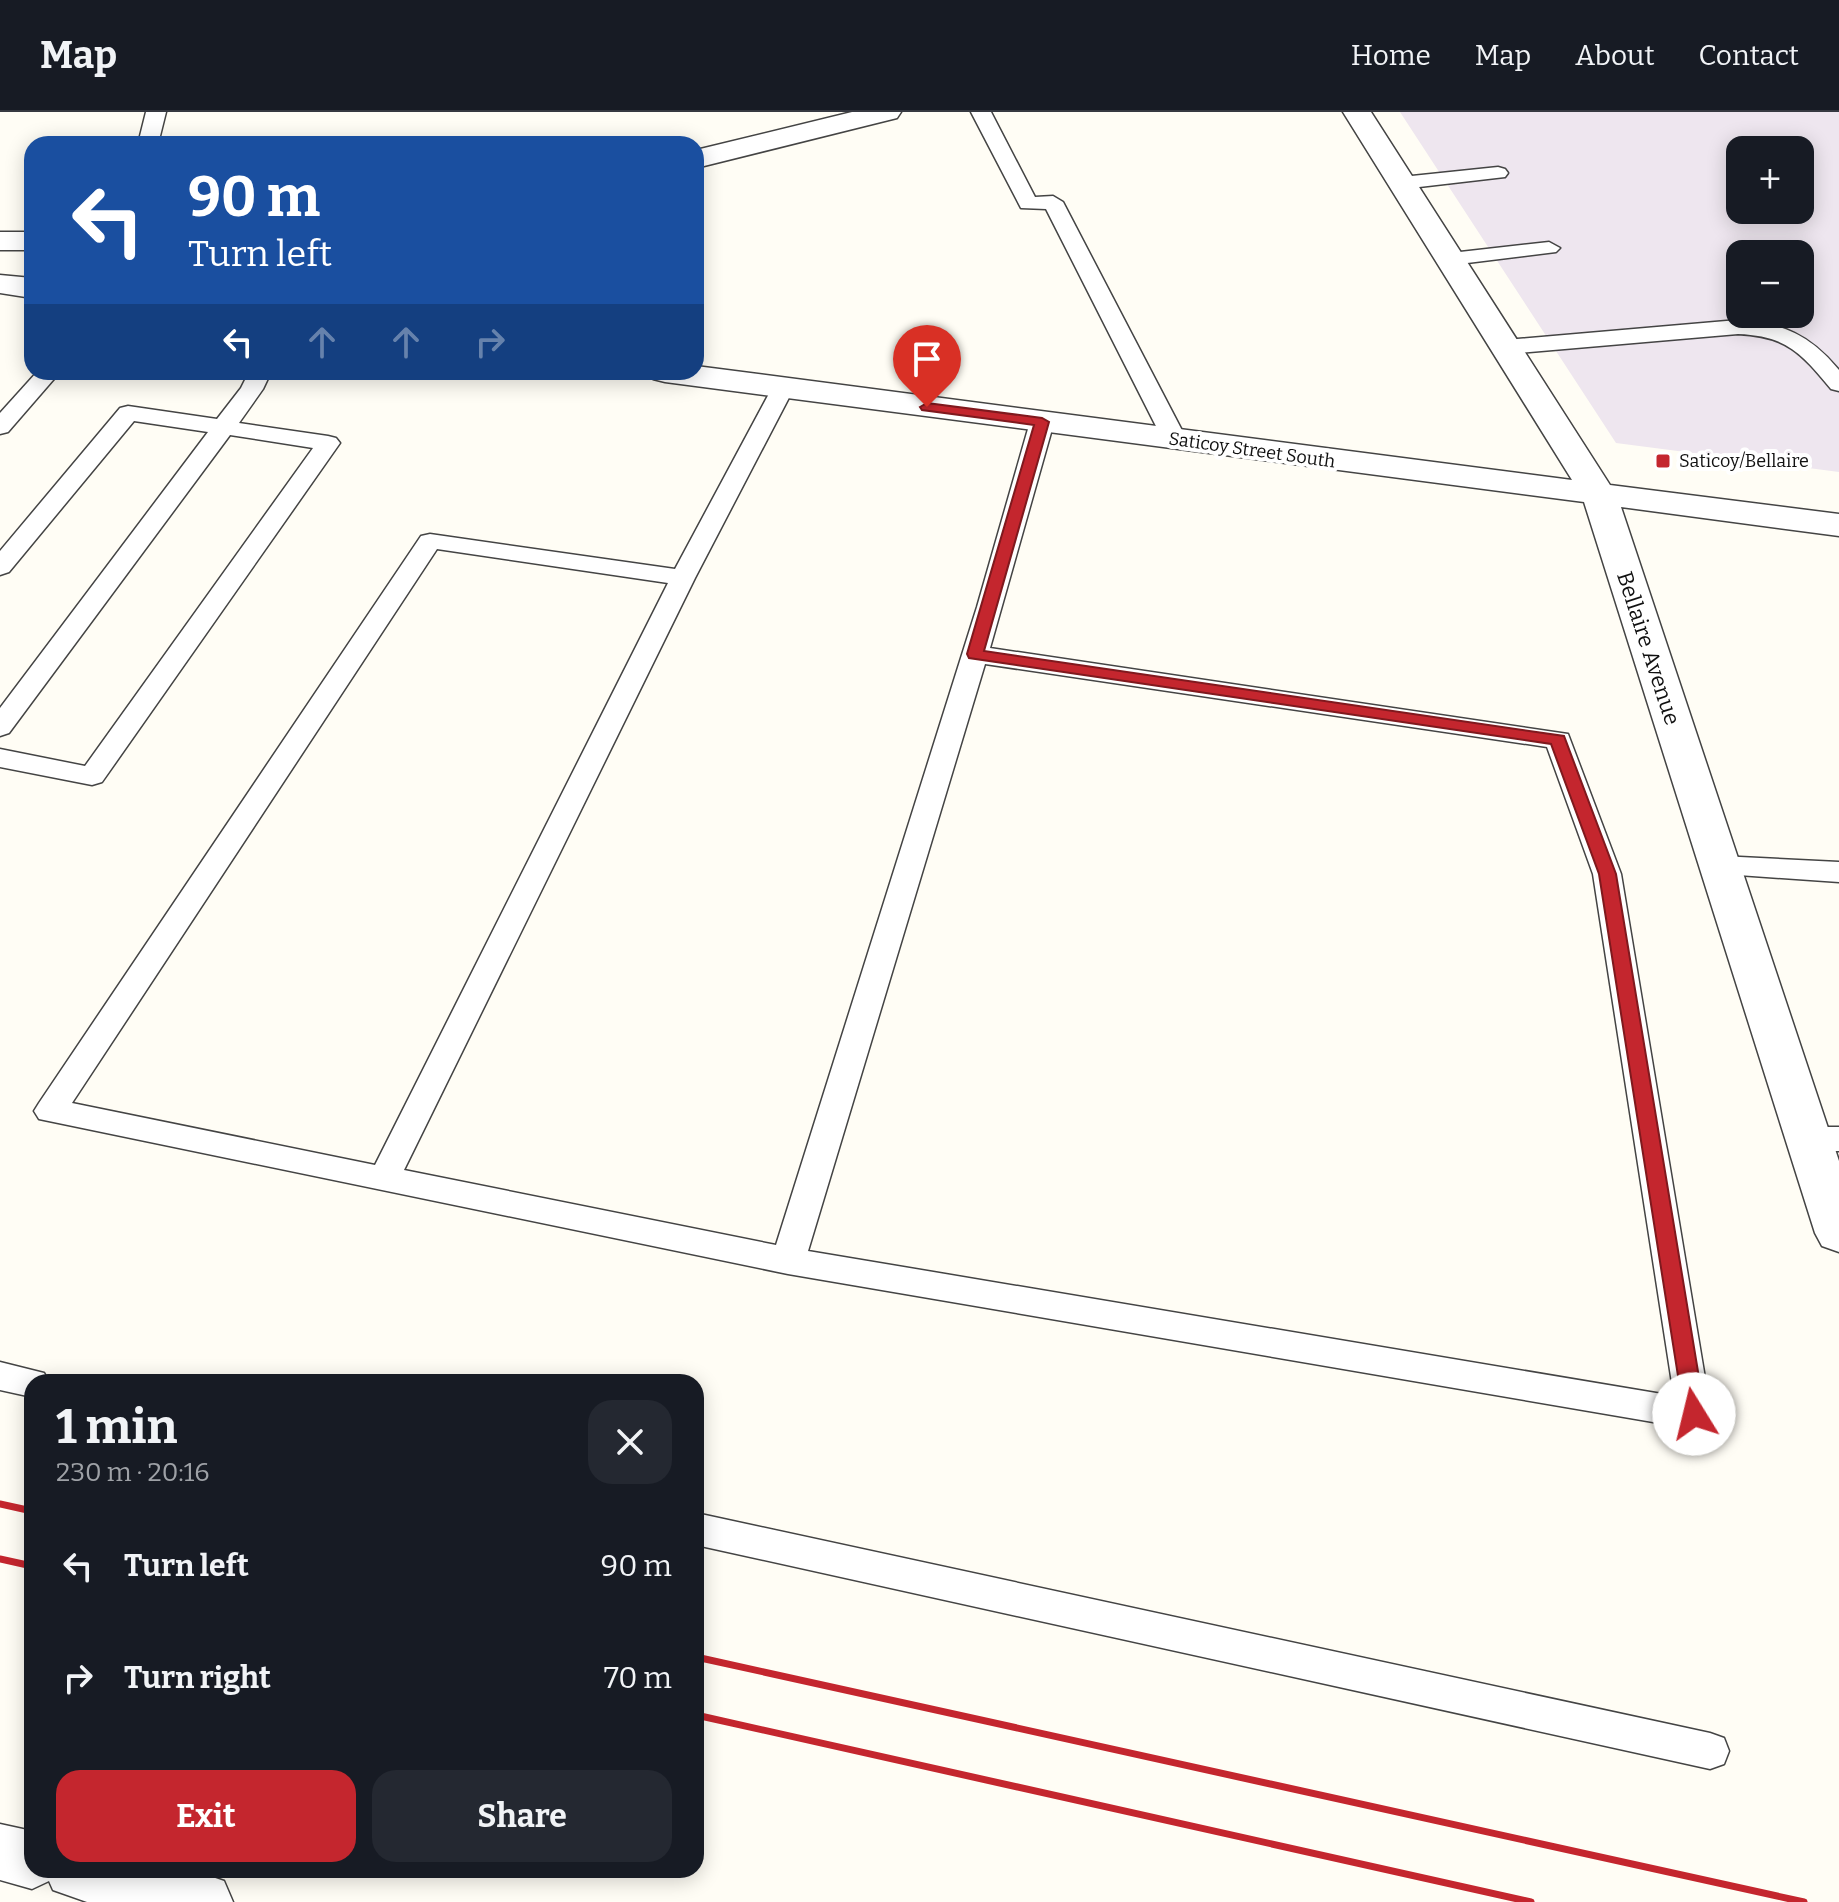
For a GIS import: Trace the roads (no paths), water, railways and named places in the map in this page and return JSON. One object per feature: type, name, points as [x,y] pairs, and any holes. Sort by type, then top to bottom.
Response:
[{"type":"street","name":"Bellaire Avenue","points":[[1357,112],[1600,496],[1720,866],[1824,1139],[1839,1233]]},
{"type":"street","points":[[704,157],[872,114]]},
{"type":"street","points":[[0,241],[24,241]]},
{"type":"street","points":[[0,284],[24,287]]},
{"type":"street","name":"Saticoy Street South","points":[[704,377],[1839,525]]},
{"type":"street","points":[[0,1852],[24,1858]]},
{"type":"street","points":[[106,1878],[203,1902]]},
{"type":"lane","points":[[150,136],[156,112]]},
{"type":"lane","points":[[981,112],[1028,204],[1053,202],[1175,440]]},
{"type":"lane","points":[[1402,183],[1498,173]]},
{"type":"lane","points":[[1451,259],[1549,248]]},
{"type":"lane","points":[[1506,347],[1738,327],[1769,328],[1792,335],[1808,346],[1839,384]]},
{"type":"lane","points":[[0,427],[42,380]]},
{"type":"lane","points":[[0,727],[224,426],[255,380]]},
{"type":"lane","points":[[384,1178],[683,578],[783,388]]},
{"type":"lane","points":[[0,567],[128,413],[328,443],[92,776],[0,758]]},
{"type":"lane","points":[[788,1261],[975,654],[1042,422]]},
{"type":"lane","points":[[683,578],[430,541],[50,1111],[788,1261],[1694,1414],[1607,874],[1558,740],[975,654]]},
{"type":"lane","points":[[1720,866],[1839,872]]},
{"type":"lane","points":[[0,1376],[24,1381]]},
{"type":"lane","points":[[704,1531],[1710,1751]]},
{"type":"railway","points":[[0,1504],[24,1509]]},
{"type":"railway","points":[[0,1559],[24,1564]]},
{"type":"railway","points":[[704,1659],[1804,1902]]},
{"type":"railway","points":[[704,1717],[1531,1902]]},
{"type":"place","name":"Saticoy/Bellaire","points":[[1663,461]]}]
